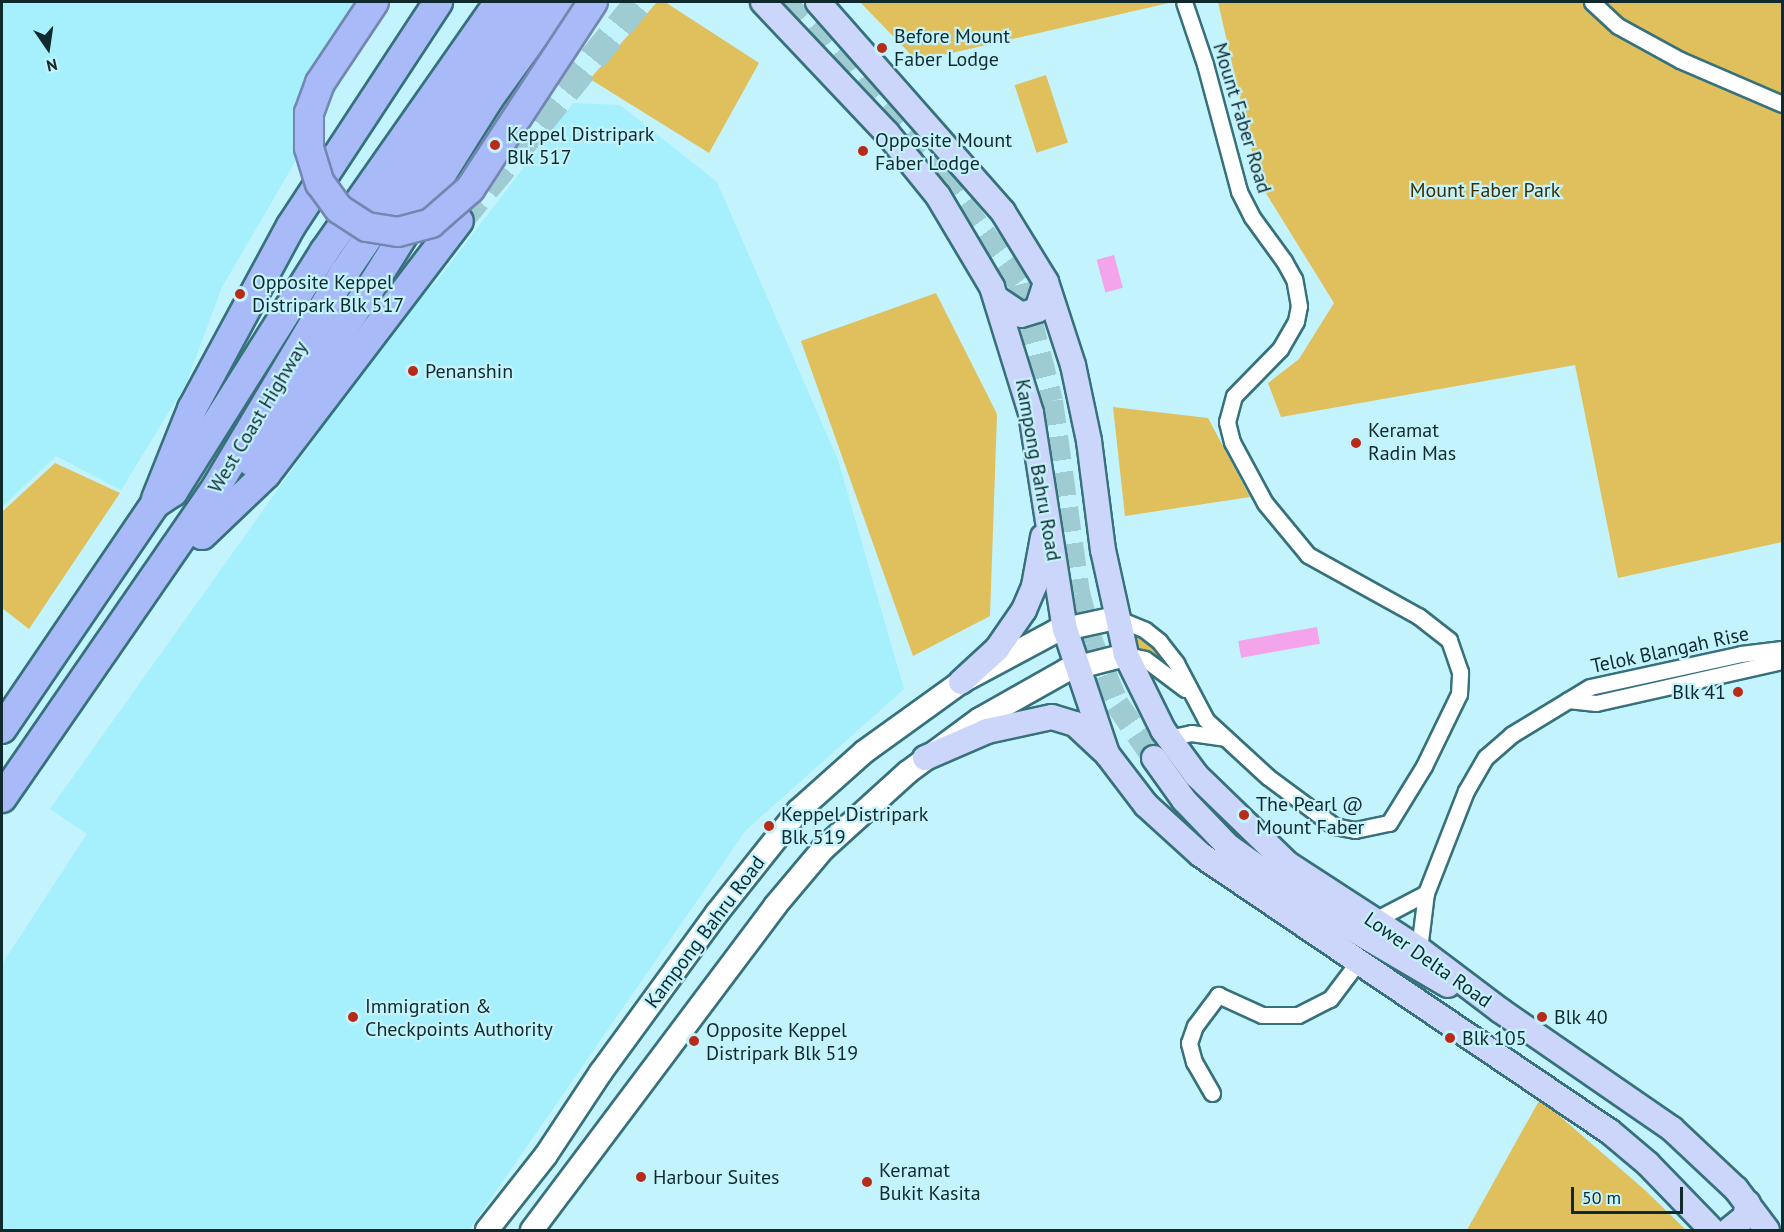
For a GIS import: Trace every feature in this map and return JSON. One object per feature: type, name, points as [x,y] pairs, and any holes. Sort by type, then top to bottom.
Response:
[{"type":"highway","points":[[374,2],[320,83],[309,113],[309,148],[321,183],[339,209],[367,227],[398,232],[431,223],[470,189],[593,2]]},
{"type":"highway","points":[[155,504],[180,434],[291,226],[438,2]]},
{"type":"highway","name":"West Coast Highway","points":[[2,798],[217,486],[490,37],[499,2]]},
{"type":"highway","name":"West Coast Highway","points":[[2,729],[155,504],[173,492],[324,252],[490,37],[528,2]]},
{"type":"highway","points":[[102,656],[202,535],[369,290],[488,100],[559,2]]},
{"type":"highway","points":[[202,535],[266,474],[459,221]]},
{"type":"main road","name":"Kampong Bahru Road","points":[[763,2],[887,133],[938,195],[967,240],[996,298],[1031,413],[1065,628],[1077,666]]},
{"type":"main road","points":[[818,2],[1003,212],[1046,282],[1073,365],[1116,618],[1126,655]]},
{"type":"main road","points":[[996,298],[1021,315],[1037,310],[1046,282]]},
{"type":"main road","points":[[961,682],[997,649],[1024,610],[1040,562],[1046,513]]},
{"type":"main road","name":"Kampong Bahru Road","points":[[487,1230],[546,1155],[710,922],[798,811],[864,752],[961,682],[1030,642],[1065,628],[1116,618]]},
{"type":"main road","name":"Kampong Bahru Road","points":[[532,1230],[808,866],[869,806],[926,758],[1020,694],[1077,666],[1126,655]]},
{"type":"main road","name":"Lower Delta Road","points":[[1126,655],[1168,738],[1196,776],[1251,832],[1288,864],[1372,921],[1419,949],[1501,1011],[1672,1128],[1748,1203],[1767,1230]]},
{"type":"main road","name":"Lower Delta Road","points":[[1077,666],[1107,754],[1146,805],[1201,855],[1609,1131],[1648,1164],[1712,1230]]},
{"type":"main road","points":[[926,758],[987,731],[1052,717],[1075,724],[1107,754]]},
{"type":"main road","points":[[1154,758],[1184,800],[1228,846],[1273,880],[1419,970],[1501,1011]]},
{"type":"main road","points":[[1729,1230],[1745,1217],[1748,1203]]},
{"type":"street","name":"Mount Faber Road","points":[[1116,618],[1145,630],[1159,641],[1176,663],[1187,690],[1206,720],[1315,814],[1334,826],[1355,830],[1375,828],[1389,823],[1401,809],[1459,694],[1460,672],[1449,640],[1418,616],[1308,555],[1265,503],[1236,450],[1227,422],[1234,396],[1280,349],[1296,321],[1299,306],[1289,270],[1239,191],[1205,64],[1184,2]]},
{"type":"street","points":[[1592,2],[1618,26],[1680,60],[1782,104]]},
{"type":"street","name":"Telok Blangah Rise","points":[[1419,949],[1426,893],[1466,791],[1486,757],[1511,735],[1590,687],[1741,654],[1782,649]]},
{"type":"street","name":"Mount Faber Road","points":[[1126,655],[1146,659],[1187,690]]},
{"type":"street","name":"Telok Blangah Rise","points":[[1568,700],[1596,703],[1782,660]]},
{"type":"street","points":[[1168,738],[1191,734],[1225,738]]},
{"type":"street","points":[[1372,921],[1426,893]]},
{"type":"street","points":[[1212,1093],[1194,1062],[1189,1044],[1195,1026],[1218,995],[1262,1015],[1298,1015],[1330,999],[1358,962]]},
{"type":"shaded area","points":[[2,2],[380,2],[334,95],[222,287],[186,384],[121,490],[56,456],[2,507]]},
{"type":"shaded area","points":[[573,103],[620,105],[717,182],[838,460],[904,689],[746,830],[469,1230],[2,1230],[2,964],[87,834],[50,809],[406,310],[436,282]]},
{"type":"shaded area","points":[[1114,255],[1123,288],[1105,293],[1097,260]]},
{"type":"shaded area","points":[[1317,627],[1320,644],[1241,658],[1238,641]]},
{"type":"green space","points":[[657,2],[665,2],[759,63],[709,153],[590,79]]},
{"type":"green space","points":[[860,2],[1173,2],[917,61]]},
{"type":"green space","name":"Mount Faber Park","points":[[1218,2],[1782,2],[1782,542],[1618,578],[1575,365],[1281,417],[1268,383],[1299,359],[1334,303],[1259,182]]},
{"type":"green space","points":[[1046,75],[1068,143],[1037,153],[1015,85]]},
{"type":"green space","points":[[936,293],[997,414],[990,616],[913,656],[801,341]]},
{"type":"green space","points":[[1113,407],[1208,418],[1250,497],[1125,516]]},
{"type":"green space","points":[[55,463],[120,493],[29,629],[2,608],[2,512]]},
{"type":"green space","points":[[1130,622],[1145,630],[1187,690],[1126,655]]},
{"type":"green space","points":[[1540,1099],[1646,1191],[1686,1230],[1467,1230]]},
{"type":"tunnel","points":[[459,221],[639,2]]},
{"type":"tunnel","points":[[785,2],[941,176],[1021,284],[1051,401],[1078,593],[1091,642],[1117,704],[1154,758]]},
{"type":"place","name":"Before Mount Faber Lodge","points":[[882,48]]},
{"type":"place","name":"Keppel Distripark Blk 517","points":[[495,145]]},
{"type":"place","name":"Opposite Mount Faber Lodge","points":[[863,151]]},
{"type":"place","name":"Opposite Keppel Distripark Blk 517","points":[[240,294]]},
{"type":"place","name":"Penanshin","points":[[413,371]]},
{"type":"place","name":"Keramat Radin Mas","points":[[1356,443]]},
{"type":"place","name":"Blk 41","points":[[1738,692]]},
{"type":"place","name":"The Pearl @ Mount Faber","points":[[1244,815]]},
{"type":"place","name":"Keppel Distripark Blk 519","points":[[769,826]]},
{"type":"place","name":"Immigration & Checkpoints Authority","points":[[353,1017]]},
{"type":"place","name":"Blk 40","points":[[1542,1017]]},
{"type":"place","name":"Blk 105","points":[[1450,1038]]},
{"type":"place","name":"Opposite Keppel Distripark Blk 519","points":[[694,1041]]},
{"type":"place","name":"Harbour Suites","points":[[641,1177]]},
{"type":"place","name":"Keramat Bukit Kasita","points":[[867,1182]]}]
